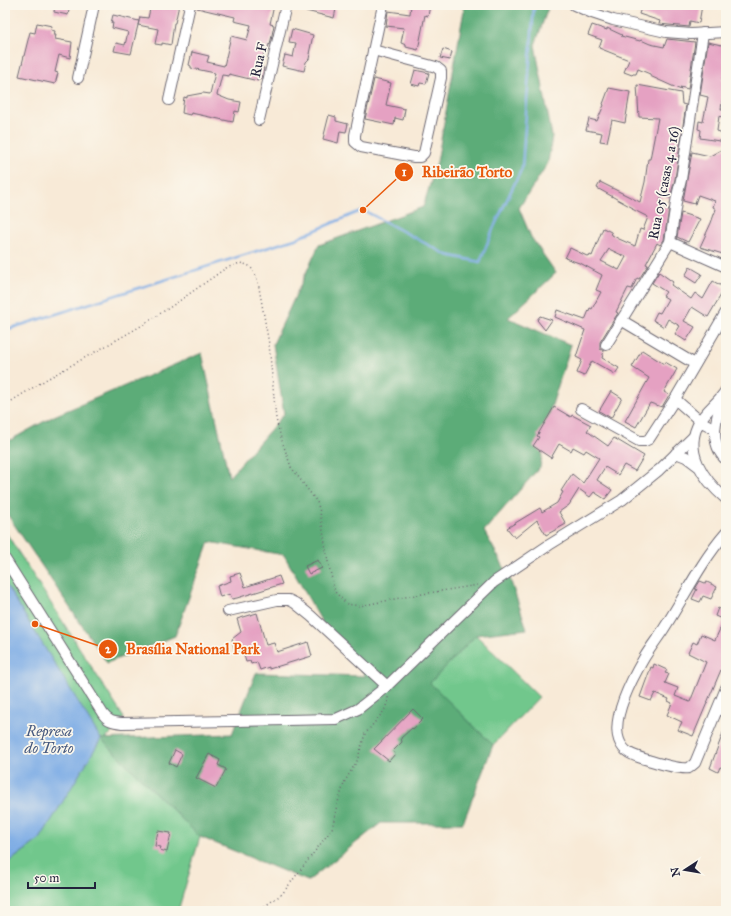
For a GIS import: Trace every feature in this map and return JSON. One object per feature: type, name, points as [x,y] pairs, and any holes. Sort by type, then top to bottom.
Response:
[{"type":"street","points":[[78,78],[94,5]]},
{"type":"street","points":[[169,100],[190,5]]},
{"type":"street","name":"Rua F","points":[[259,120],[286,5]]},
{"type":"street","points":[[373,50],[436,67],[442,71],[424,153],[420,157],[362,147],[355,142],[354,134],[383,5]]},
{"type":"street","points":[[574,5],[594,9],[613,20],[666,32],[679,34],[726,32]]},
{"type":"street","name":"Rua 05 (casas 4 a 16)","points":[[606,346],[670,242],[677,196],[682,180],[703,34]]},
{"type":"street","points":[[670,242],[726,267]]},
{"type":"street","points":[[581,409],[639,441],[645,441],[651,437],[726,312]]},
{"type":"street","points":[[621,320],[695,364]]},
{"type":"street","points":[[725,392],[700,421],[694,436],[694,451],[706,479],[713,488],[726,499]]},
{"type":"street","points":[[725,392],[716,418],[714,429],[718,446],[726,460]]},
{"type":"street","points":[[675,399],[700,421],[714,429]]},
{"type":"street","points":[[5,558],[103,714],[107,719],[113,722],[137,723],[336,719],[358,709],[387,686],[494,582],[549,545],[622,500],[644,484],[694,436]]},
{"type":"street","points":[[676,453],[686,457],[700,468]]},
{"type":"street","points":[[726,532],[700,566],[663,631],[645,657],[629,687],[617,727],[619,740],[624,750],[634,756],[680,768],[686,769],[693,766],[726,688]]},
{"type":"street","points":[[228,611],[277,600],[289,600],[311,616],[387,686]]},
{"type":"path","points":[[5,405],[47,379],[136,329],[226,268],[240,263],[248,265],[254,271],[258,282],[269,344],[276,414],[281,438],[291,467],[317,502],[328,562],[336,592],[347,604],[360,606],[478,584]]},
{"type":"path","points":[[258,911],[282,894],[332,829],[337,804],[343,787],[357,761],[365,734],[384,711],[388,701],[387,686]]},
{"type":"green space","points":[[461,5],[549,5],[535,45],[552,136],[548,163],[519,208],[531,237],[556,273],[508,318],[571,345],[550,411],[540,467],[484,531],[509,576],[527,629],[476,635],[430,683],[493,745],[463,823],[381,823],[308,881],[200,837],[101,739],[232,734],[256,673],[366,676],[323,624],[284,555],[209,542],[175,636],[107,663],[5,511],[5,443],[54,416],[202,353],[229,477],[284,414],[273,344],[319,245],[423,207],[437,162],[464,10]]},
{"type":"green space","points":[[5,531],[124,718],[104,741],[200,837],[178,911],[5,911],[5,865],[40,839],[5,853]]},
{"type":"green space","points":[[476,635],[539,697],[493,745],[429,683]]},
{"type":"water","name":"Represa do Torto","points":[[5,583],[101,739],[40,839],[5,865]]},
{"type":"building","points":[[55,5],[70,5],[68,15],[54,12]]},
{"type":"building","points":[[151,5],[179,5],[174,23],[171,45],[162,43],[162,45],[155,44],[158,29],[138,25],[140,17],[148,18]]},
{"type":"building","points":[[198,5],[274,5],[270,24],[274,25],[270,45],[269,44],[267,53],[264,53],[261,68],[264,68],[262,79],[258,78],[258,81],[229,74],[229,76],[222,75],[217,95],[229,100],[241,102],[239,112],[235,111],[233,122],[191,113],[190,115],[182,113],[184,97],[187,98],[187,96],[203,93],[210,94],[215,73],[191,68],[189,65],[192,52],[209,56],[207,62],[224,66],[231,36],[247,40],[251,25],[234,21],[235,17],[197,8]]},
{"type":"building","points":[[294,5],[320,5],[336,9],[334,18],[294,8]]},
{"type":"building","points":[[411,5],[430,5],[428,16],[425,15],[418,50],[406,47],[406,45],[401,43],[404,28],[386,26],[388,11],[410,14]]},
{"type":"building","points":[[642,5],[702,5],[699,23],[690,21],[689,27],[659,24],[660,21],[639,14]]},
{"type":"building","points":[[113,15],[139,21],[131,54],[114,51],[116,43],[125,45],[128,32],[112,28],[113,23],[111,23]]},
{"type":"building","points":[[37,23],[52,26],[51,30],[55,31],[54,35],[56,35],[55,39],[72,42],[70,58],[59,55],[55,72],[58,73],[55,84],[19,76],[30,32],[35,33]]},
{"type":"building","points":[[592,25],[607,30],[607,28],[622,35],[621,36],[664,47],[667,39],[695,42],[688,89],[680,87],[681,90],[638,69],[636,74],[632,75],[624,72],[629,60],[599,48],[602,40],[588,35]]},
{"type":"building","points":[[292,29],[313,35],[309,59],[306,62],[304,71],[282,66],[285,55],[293,57],[296,43],[289,42]]},
{"type":"building","points":[[708,42],[726,46],[726,79],[722,78],[726,95],[723,95],[721,109],[726,110],[726,118],[719,116],[717,131],[726,134],[726,142],[700,138],[701,130],[698,129],[699,121],[703,122],[708,97],[700,95]]},
{"type":"building","points":[[443,49],[452,52],[450,60],[440,58]]},
{"type":"building","points":[[415,70],[429,73],[426,84],[420,83],[419,86],[411,84]]},
{"type":"building","points":[[374,79],[391,83],[386,105],[405,109],[403,120],[395,118],[394,125],[365,119]]},
{"type":"building","points":[[637,85],[681,93],[682,104],[686,105],[675,179],[670,198],[662,196],[659,205],[669,209],[664,240],[660,245],[657,243],[646,264],[648,265],[639,279],[637,278],[632,289],[628,288],[616,312],[618,313],[600,342],[600,349],[604,351],[602,358],[619,368],[615,374],[592,361],[584,376],[577,373],[582,360],[576,357],[585,330],[555,317],[557,310],[585,320],[590,308],[592,309],[601,292],[596,290],[602,275],[582,264],[565,258],[570,248],[589,257],[590,255],[592,256],[603,228],[611,232],[612,235],[619,239],[635,246],[640,229],[643,230],[648,217],[597,188],[600,182],[640,202],[658,118],[639,117]],"holes":[[[609,249],[626,257],[619,270],[601,261]]]},
{"type":"building","points":[[609,88],[630,92],[625,123],[612,120],[607,142],[600,141],[602,133],[586,130],[589,119],[597,121]]},
{"type":"building","points":[[329,115],[336,117],[336,121],[348,124],[346,132],[340,131],[338,143],[323,139]]},
{"type":"building","points":[[726,147],[726,255],[700,247],[716,209],[713,207],[715,201],[698,195],[695,204],[683,201],[692,152],[710,156]]},
{"type":"building","points":[[681,213],[700,219],[688,242],[677,237]]},
{"type":"building","points":[[690,267],[702,274],[696,283],[685,276]]},
{"type":"building","points":[[659,272],[673,282],[671,285],[691,299],[695,293],[703,299],[713,281],[725,288],[708,317],[692,307],[684,321],[695,327],[686,341],[675,334],[680,326],[668,319],[664,327],[653,320],[657,312],[660,313],[668,299],[663,296],[666,292],[652,283]]},
{"type":"building","points":[[540,316],[552,320],[545,330],[537,320]]},
{"type":"building","points":[[642,350],[664,364],[665,362],[677,369],[664,392],[669,395],[662,407],[650,403],[636,427],[625,421],[649,378],[632,367]]},
{"type":"building","points":[[611,391],[622,398],[611,418],[599,411]]},
{"type":"building","points":[[554,407],[571,417],[572,415],[591,425],[587,431],[608,446],[614,438],[644,456],[635,471],[624,465],[618,475],[605,467],[597,480],[612,490],[605,499],[594,492],[590,497],[579,489],[569,505],[559,512],[566,524],[546,535],[537,520],[515,538],[507,528],[540,508],[542,512],[557,503],[563,492],[561,491],[572,474],[583,483],[599,458],[586,450],[584,453],[573,447],[571,451],[559,444],[551,458],[533,446],[539,437],[537,436]]},
{"type":"building","points":[[318,560],[322,568],[309,574],[305,566]]},
{"type":"building","points":[[240,573],[245,587],[279,576],[282,584],[237,598],[232,599],[230,594],[220,597],[217,586],[231,581],[230,576]]},
{"type":"building","points":[[700,581],[705,583],[707,582],[717,587],[711,599],[703,596],[700,602],[692,599],[697,589],[695,589]]},
{"type":"building","points":[[718,608],[726,612],[726,658],[693,736],[678,730],[682,722],[667,715],[672,703],[668,701],[669,699],[655,693],[651,701],[640,697],[651,667],[653,668],[654,664],[667,670],[665,673],[669,674],[665,683],[678,688],[675,696],[690,702],[706,662],[688,653],[693,642],[697,644],[701,634],[715,640],[724,620],[715,616]]},
{"type":"building","points":[[257,613],[266,645],[274,643],[277,652],[308,642],[312,656],[269,669],[269,667],[260,670],[257,662],[251,664],[250,661],[246,662],[243,652],[235,652],[232,639],[241,632],[237,619]]},
{"type":"building","points":[[413,709],[423,719],[401,738],[402,742],[393,751],[395,754],[389,761],[374,749]]},
{"type":"building","points":[[726,725],[726,764],[724,768],[720,767],[718,772],[710,768]]},
{"type":"building","points":[[175,750],[182,754],[176,767],[169,763]]},
{"type":"building","points":[[209,754],[220,760],[218,765],[226,769],[216,788],[196,778]]},
{"type":"building","points":[[158,831],[171,833],[167,852],[160,850],[161,847],[155,846]]},
{"type":"waterway","points":[[5,330],[295,239],[363,210],[447,255],[480,262],[493,229],[522,168],[534,5]]},
{"type":"place","name":"Ribeirão Torto","points":[[363,210]]},
{"type":"place","name":"Brasília National Park","points":[[35,624]]}]
